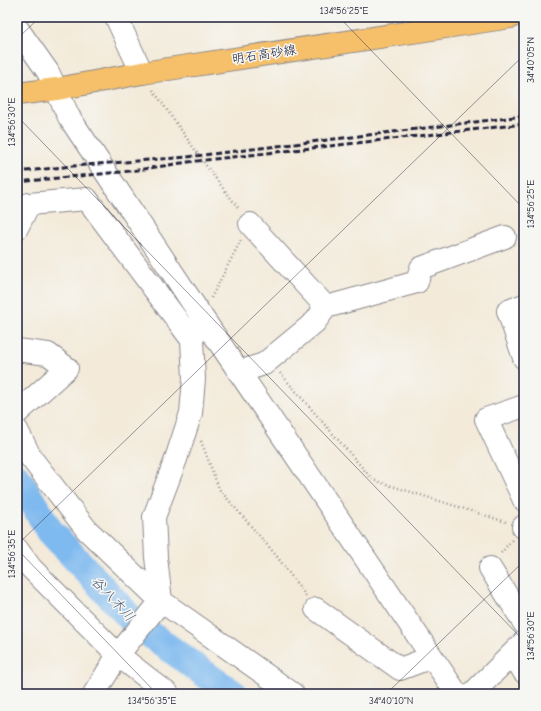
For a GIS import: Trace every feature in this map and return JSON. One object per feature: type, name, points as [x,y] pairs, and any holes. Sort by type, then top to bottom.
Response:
[{"type":"main road","name":"明石高砂線","points":[[17,94],[56,89],[142,73],[511,17]]},
{"type":"street","points":[[116,17],[142,73]]},
{"type":"street","points":[[17,28],[48,72],[69,117],[202,317],[457,694]]},
{"type":"street","points":[[17,228],[30,204],[87,198],[192,340]]},
{"type":"street","points":[[250,224],[326,307]]},
{"type":"street","points":[[239,372],[264,364],[315,322],[326,307],[417,282],[420,268],[505,237]]},
{"type":"street","points":[[524,305],[508,311],[524,358]]},
{"type":"street","points":[[94,694],[118,655],[160,601],[154,517],[176,459],[190,413],[194,379],[192,340],[202,317]]},
{"type":"street","points":[[17,350],[48,354],[67,368],[17,413]]},
{"type":"street","points":[[524,406],[486,419],[524,500]]},
{"type":"street","points":[[17,430],[31,458],[87,530],[160,601],[293,694]]},
{"type":"street","points":[[17,549],[31,568],[118,655],[168,694]]},
{"type":"street","points":[[490,568],[524,623]]},
{"type":"street","points":[[316,609],[400,669],[432,657]]},
{"type":"street","points":[[519,648],[524,672]]},
{"type":"street","points":[[472,694],[519,648]]},
{"type":"path","points":[[142,73],[207,167],[250,224],[202,317]]},
{"type":"path","points":[[264,364],[282,374],[373,480],[523,526],[490,568]]},
{"type":"path","points":[[201,441],[219,489],[275,554],[316,609]]},
{"type":"waterway","name":"谷八木川","points":[[17,477],[50,531],[136,624],[234,694]]},
{"type":"railway","points":[[17,172],[187,157],[524,116]]},
{"type":"railway","points":[[17,182],[131,171],[188,162],[524,124]]}]
